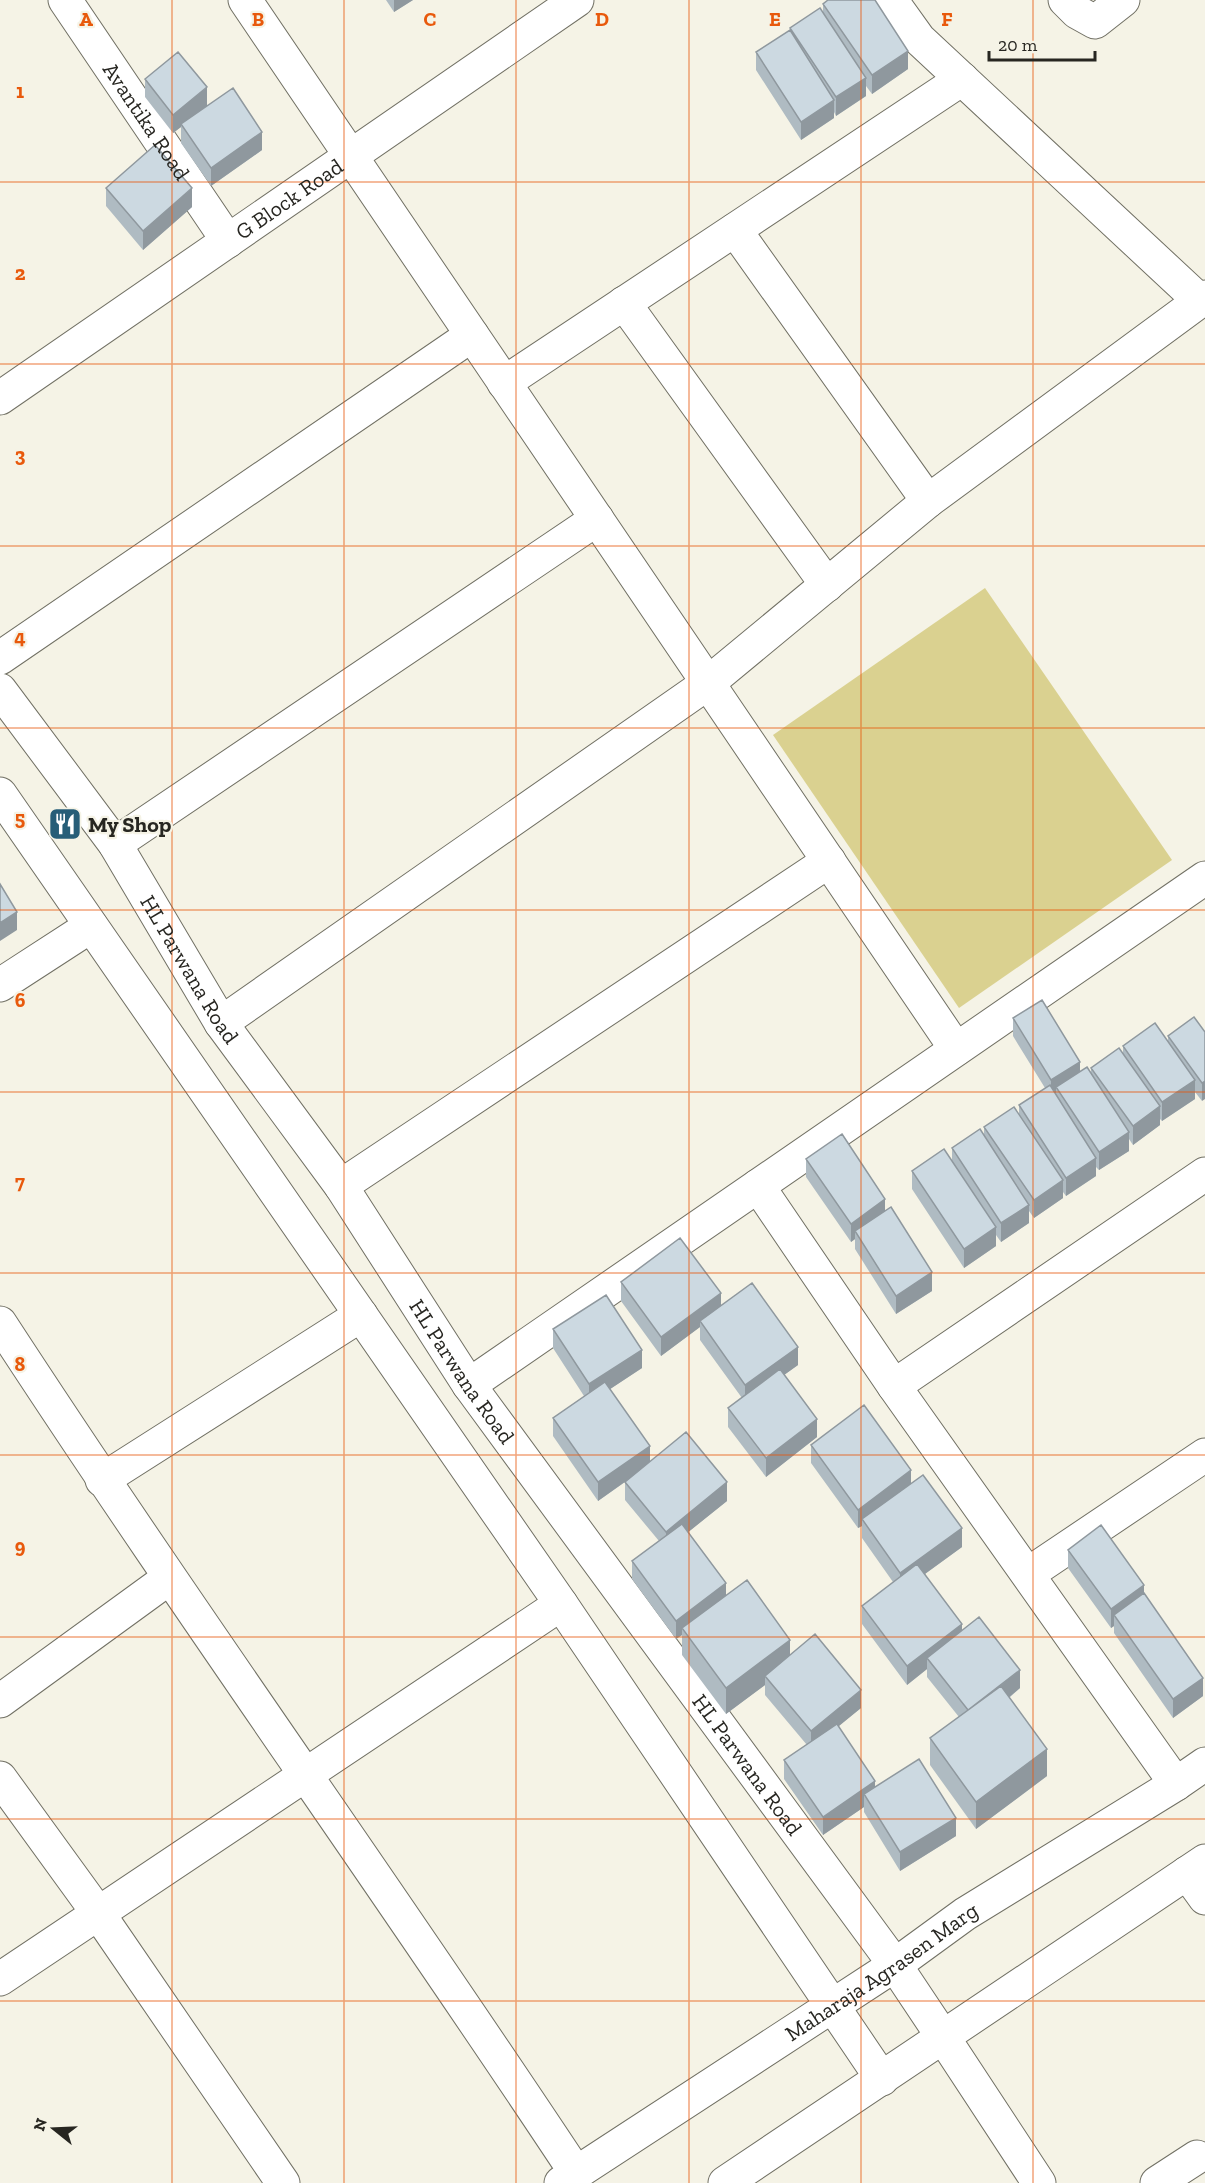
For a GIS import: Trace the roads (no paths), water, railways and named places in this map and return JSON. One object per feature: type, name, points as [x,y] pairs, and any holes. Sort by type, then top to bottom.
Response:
[{"type":"street","name":"Avantika Road","points":[[65,0],[228,241]]},
{"type":"street","points":[[244,0],[957,1049]]},
{"type":"street","name":"G Block Road","points":[[0,398],[577,0]]},
{"type":"street","points":[[221,1023],[708,683],[928,501],[1202,299],[919,39],[891,0]]},
{"type":"street","points":[[1065,0],[1077,12],[1095,22],[1123,0]]},
{"type":"street","points":[[504,383],[962,79]]},
{"type":"street","points":[[735,230],[928,501]]},
{"type":"street","points":[[624,303],[827,585]]},
{"type":"street","points":[[0,658],[472,335]]},
{"type":"street","points":[[115,844],[597,519]]},
{"type":"street","name":"HL Parwana Road","points":[[0,690],[115,844],[221,1023],[341,1186],[469,1385],[895,1965],[1039,2183]]},
{"type":"street","points":[[0,794],[561,1604],[834,2004],[882,2079]]},
{"type":"street","points":[[341,1186],[829,861]]},
{"type":"street","points":[[469,1385],[1205,878]]},
{"type":"street","points":[[0,985],[91,926]]},
{"type":"street","points":[[894,1386],[1205,1174]]},
{"type":"street","points":[[758,1186],[894,1386],[1176,1784]]},
{"type":"street","points":[[102,1480],[361,1315]]},
{"type":"street","points":[[0,1323],[102,1480],[305,1773],[568,2178]]},
{"type":"street","points":[[1028,1574],[1205,1455]]},
{"type":"street","points":[[0,1701],[169,1578]]},
{"type":"street","points":[[0,1979],[561,1604]]},
{"type":"street","name":"Maharaja Agrasen Marg","points":[[568,2178],[895,1965],[965,1914],[1205,1764]]},
{"type":"street","points":[[0,1778],[98,1913],[283,2183]]},
{"type":"street","points":[[725,2183],[943,2037],[1199,1877]]},
{"type":"street","points":[[1157,2183],[1197,2157]]},
{"type":"place","name":"My Shop","points":[[65,824]]}]
